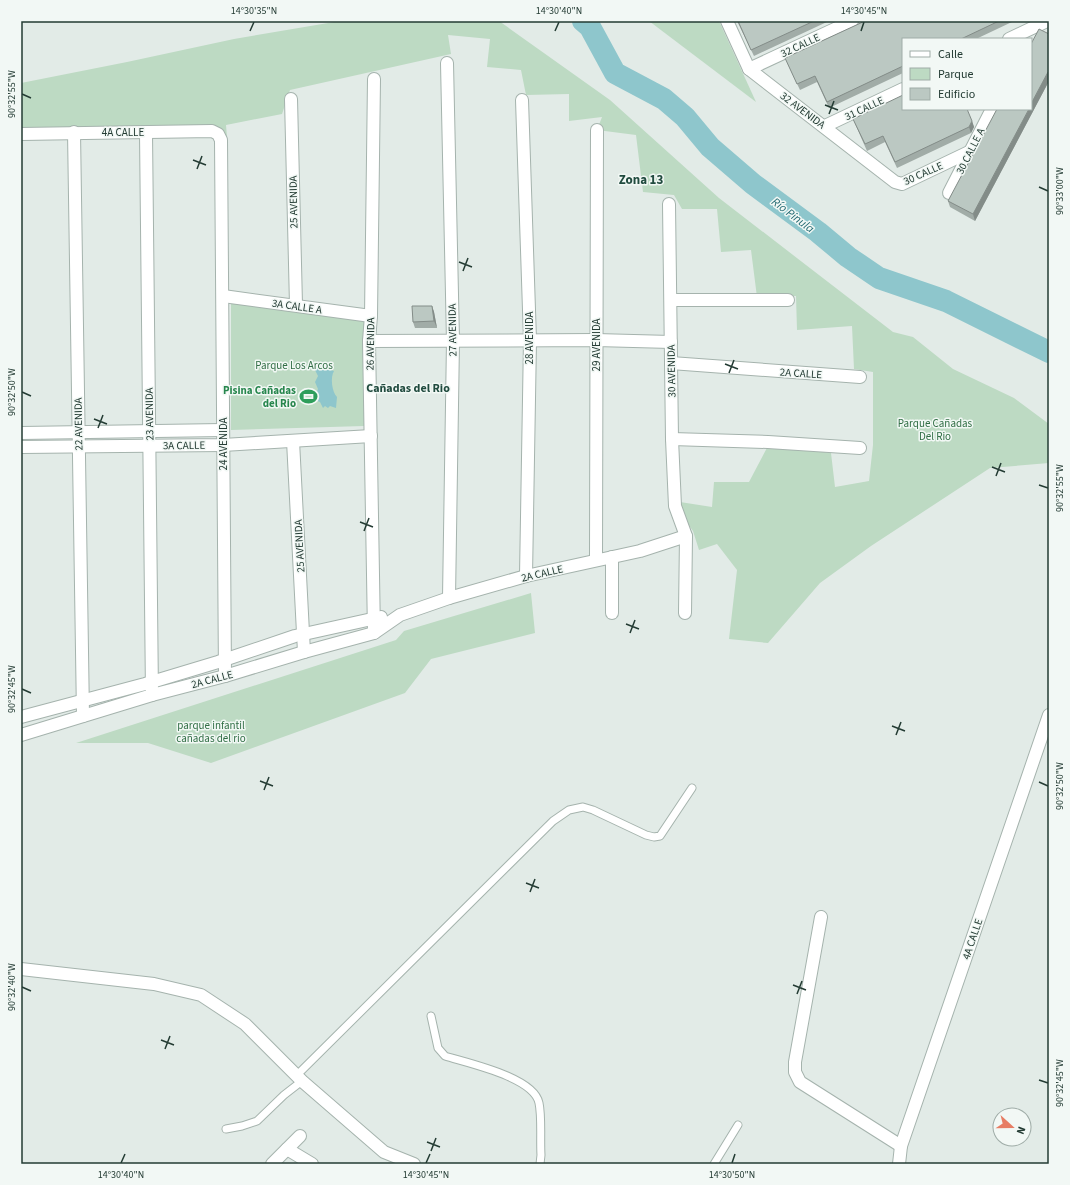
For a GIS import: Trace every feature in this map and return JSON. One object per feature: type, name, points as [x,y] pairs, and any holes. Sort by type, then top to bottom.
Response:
[{"type":"street","name":"32 AVENIDA","points":[[727,21],[749,69],[825,126],[898,184]]},
{"type":"street","name":"32 CALLE","points":[[749,69],[852,21]]},
{"type":"street","points":[[1011,38],[1042,23]]},
{"type":"street","points":[[1031,38],[1042,23]]},
{"type":"street","name":"27 AVENIDA","points":[[447,63],[453,340],[449,598]]},
{"type":"street","name":"26 AVENIDA","points":[[374,79],[371,316],[369,341],[375,617],[374,633]]},
{"type":"street","name":"31 CALLE","points":[[825,126],[902,89]]},
{"type":"street","name":"25 AVENIDA","points":[[291,99],[296,306]]},
{"type":"street","name":"28 AVENIDA","points":[[522,100],[530,340],[526,576]]},
{"type":"street","name":"30 CALLE A","points":[[949,193],[991,110]]},
{"type":"street","name":"4A CALLE","points":[[21,134],[74,132],[146,133],[212,130],[218,134],[221,140]]},
{"type":"street","name":"29 AVENIDA","points":[[596,560],[597,130]]},
{"type":"street","name":"22 AVENIDA","points":[[74,132],[83,716]]},
{"type":"street","name":"23 AVENIDA","points":[[146,133],[152,695]]},
{"type":"street","name":"24 AVENIDA","points":[[221,140],[225,676]]},
{"type":"street","name":"30 CALLE","points":[[898,184],[902,184],[969,152]]},
{"type":"street","name":"30 AVENIDA","points":[[669,204],[672,438],[675,506],[686,536]]},
{"type":"street","name":"3A CALLE A","points":[[222,296],[371,316]]},
{"type":"street","points":[[671,300],[788,300]]},
{"type":"street","points":[[369,341],[596,340],[671,342]]},
{"type":"street","name":"2A CALLE","points":[[671,363],[860,377]]},
{"type":"street","name":"3A CALLE","points":[[21,432],[223,430]]},
{"type":"street","name":"3A CALLE","points":[[21,447],[223,445],[371,436]]},
{"type":"street","points":[[672,438],[860,448]]},
{"type":"street","name":"25 AVENIDA","points":[[293,441],[304,652]]},
{"type":"street","points":[[685,612],[686,536]]},
{"type":"street","name":"2A CALLE","points":[[21,735],[152,695],[225,676],[374,633],[400,616],[449,598],[526,576],[640,550],[686,536]]},
{"type":"street","points":[[612,557],[612,613]]},
{"type":"street","name":"2A CALLE","points":[[21,717],[152,682],[226,660],[303,634],[375,617],[400,616]]},
{"type":"street","name":"4A CALLE","points":[[900,1164],[901,1146],[1049,715]]},
{"type":"street","points":[[821,917],[794,1072],[800,1082],[901,1146]]},
{"type":"street","points":[[21,969],[154,984],[201,995],[245,1024],[299,1079],[384,1152],[414,1164]]},
{"type":"street","points":[[272,1164],[300,1136]]},
{"type":"street","points":[[287,1149],[312,1164]]},
{"type":"lane","points":[[226,1129],[257,1121],[553,822],[569,810],[583,807],[593,810],[646,835],[654,837],[660,836],[692,788]]},
{"type":"lane","points":[[431,1016],[438,1048],[445,1056],[513,1078],[532,1091],[539,1101],[540,1164]]},
{"type":"lane","points":[[714,1164],[738,1125]]},
{"type":"green space","name":"Parque Cañadas Del Rio","points":[[340,21],[499,21],[610,100],[719,198],[893,332],[913,337],[953,369],[1014,398],[1049,424],[1049,463],[990,468],[871,546],[820,583],[768,643],[729,639],[737,570],[717,544],[699,550],[693,531],[682,516],[680,502],[712,507],[714,482],[749,482],[769,444],[831,453],[835,487],[869,481],[873,445],[873,372],[854,369],[852,326],[797,330],[796,296],[757,297],[751,250],[721,252],[717,209],[682,209],[674,195],[643,192],[636,135],[597,130],[602,117],[569,121],[569,94],[526,95],[521,70],[487,67],[490,39],[448,35],[451,54],[290,90],[282,114],[226,125],[227,137],[21,134],[21,83],[234,39]]},
{"type":"green space","points":[[649,21],[719,21],[756,102]]},
{"type":"green space","name":"Parque Los Arcos","points":[[231,301],[369,317],[364,426],[231,430]]},
{"type":"green space","name":"parque infantil cañadas del rio","points":[[531,593],[535,633],[431,659],[405,693],[211,763],[148,743],[76,743],[396,640],[404,631]]},
{"type":"water","points":[[324,364],[327,369],[334,371],[332,381],[334,392],[337,397],[336,408],[330,406],[328,408],[325,406],[323,408],[320,402],[315,400],[318,389],[315,382],[318,376],[315,370],[317,367],[321,367]]},
{"type":"building","points":[[738,21],[814,21],[751,50]]},
{"type":"building","points":[[865,21],[999,21],[963,38],[902,38],[902,66],[827,102],[815,76],[797,84],[785,58]]},
{"type":"building","points":[[1039,29],[1049,34],[1049,73],[1048,72],[1032,102],[1032,42]]},
{"type":"building","points":[[902,95],[902,110],[967,110],[972,121],[969,127],[895,162],[883,136],[865,144],[853,119]]},
{"type":"building","points":[[996,110],[1028,110],[973,214],[948,201]]},
{"type":"building","points":[[412,306],[432,306],[434,321],[413,322]]},
{"type":"waterway","name":"Río Pinula","points":[[583,21],[590,27],[615,73],[664,99],[685,117],[710,147],[753,184],[818,232],[848,257],[879,278],[946,301],[1049,352]]},
{"type":"place","name":"Pisina Cañadas del Rio","points":[[309,396]]},
{"type":"district","name":"Zona 13","points":[[641,179]]},
{"type":"district","name":"Cañadas del Rio","points":[[408,388]]}]
